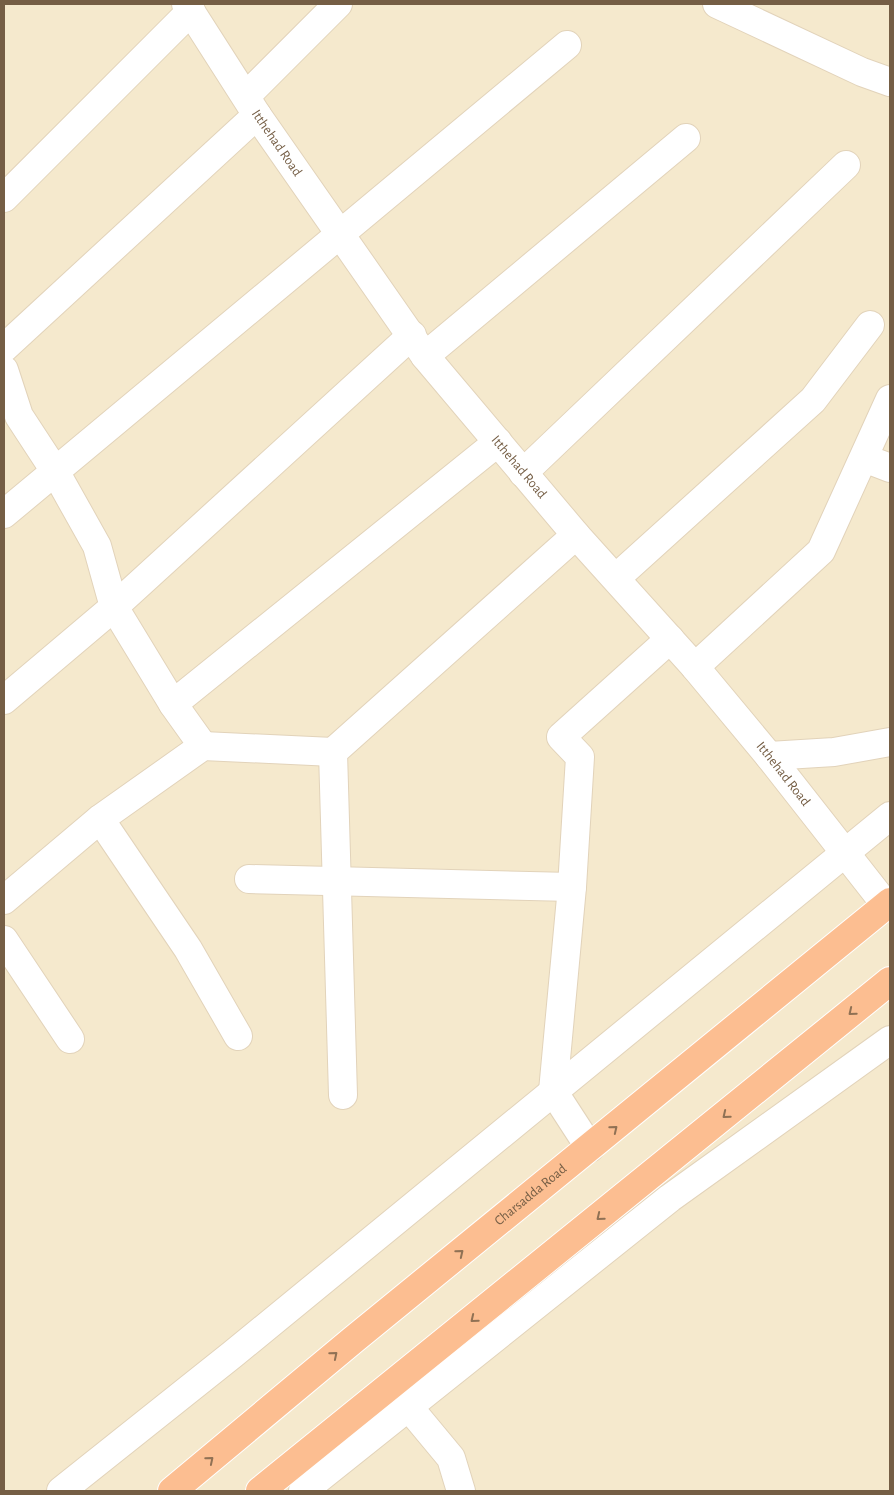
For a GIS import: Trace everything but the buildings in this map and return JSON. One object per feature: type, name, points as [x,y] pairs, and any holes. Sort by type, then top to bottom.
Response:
[{"type":"highway","name":"Charsadda Road","points":[[172,1491],[352,1340],[888,904]]},
{"type":"highway","points":[[260,1491],[399,1396],[890,981]]},
{"type":"street","points":[[4,348],[251,106],[338,4]]},
{"type":"street","points":[[717,4],[862,72],[890,82]]},
{"type":"street","points":[[4,198],[188,7]]},
{"type":"street","name":"Itthehad Road","points":[[188,7],[251,106],[418,346],[576,535],[695,667],[888,904]]},
{"type":"street","points":[[4,514],[567,45]]},
{"type":"street","points":[[4,700],[418,346],[686,138]]},
{"type":"street","points":[[523,473],[846,165]]},
{"type":"street","points":[[616,578],[813,400],[870,325]]},
{"type":"street","points":[[4,370],[19,416],[55,471],[97,546],[114,607],[173,704],[202,746]]},
{"type":"street","points":[[695,667],[821,551],[890,399]]},
{"type":"street","points":[[173,704],[498,442]]},
{"type":"street","points":[[864,458],[890,468]]},
{"type":"street","points":[[4,900],[100,819],[202,746],[333,752],[576,535]]},
{"type":"street","points":[[590,1148],[553,1091],[572,887],[580,757],[562,737],[670,639]]},
{"type":"street","points":[[769,756],[834,752],[890,742]]},
{"type":"street","points":[[333,752],[343,1094]]},
{"type":"street","points":[[61,1491],[233,1354],[890,816]]},
{"type":"street","points":[[100,819],[188,949],[238,1036]]},
{"type":"street","points":[[249,879],[572,887]]},
{"type":"street","points":[[4,940],[70,1039]]},
{"type":"street","points":[[303,1491],[399,1396],[890,1040]]},
{"type":"street","points":[[399,1396],[451,1458],[461,1491]]},
{"type":"shaded area","points":[[4,4],[890,4],[890,1491],[4,1491]]}]
